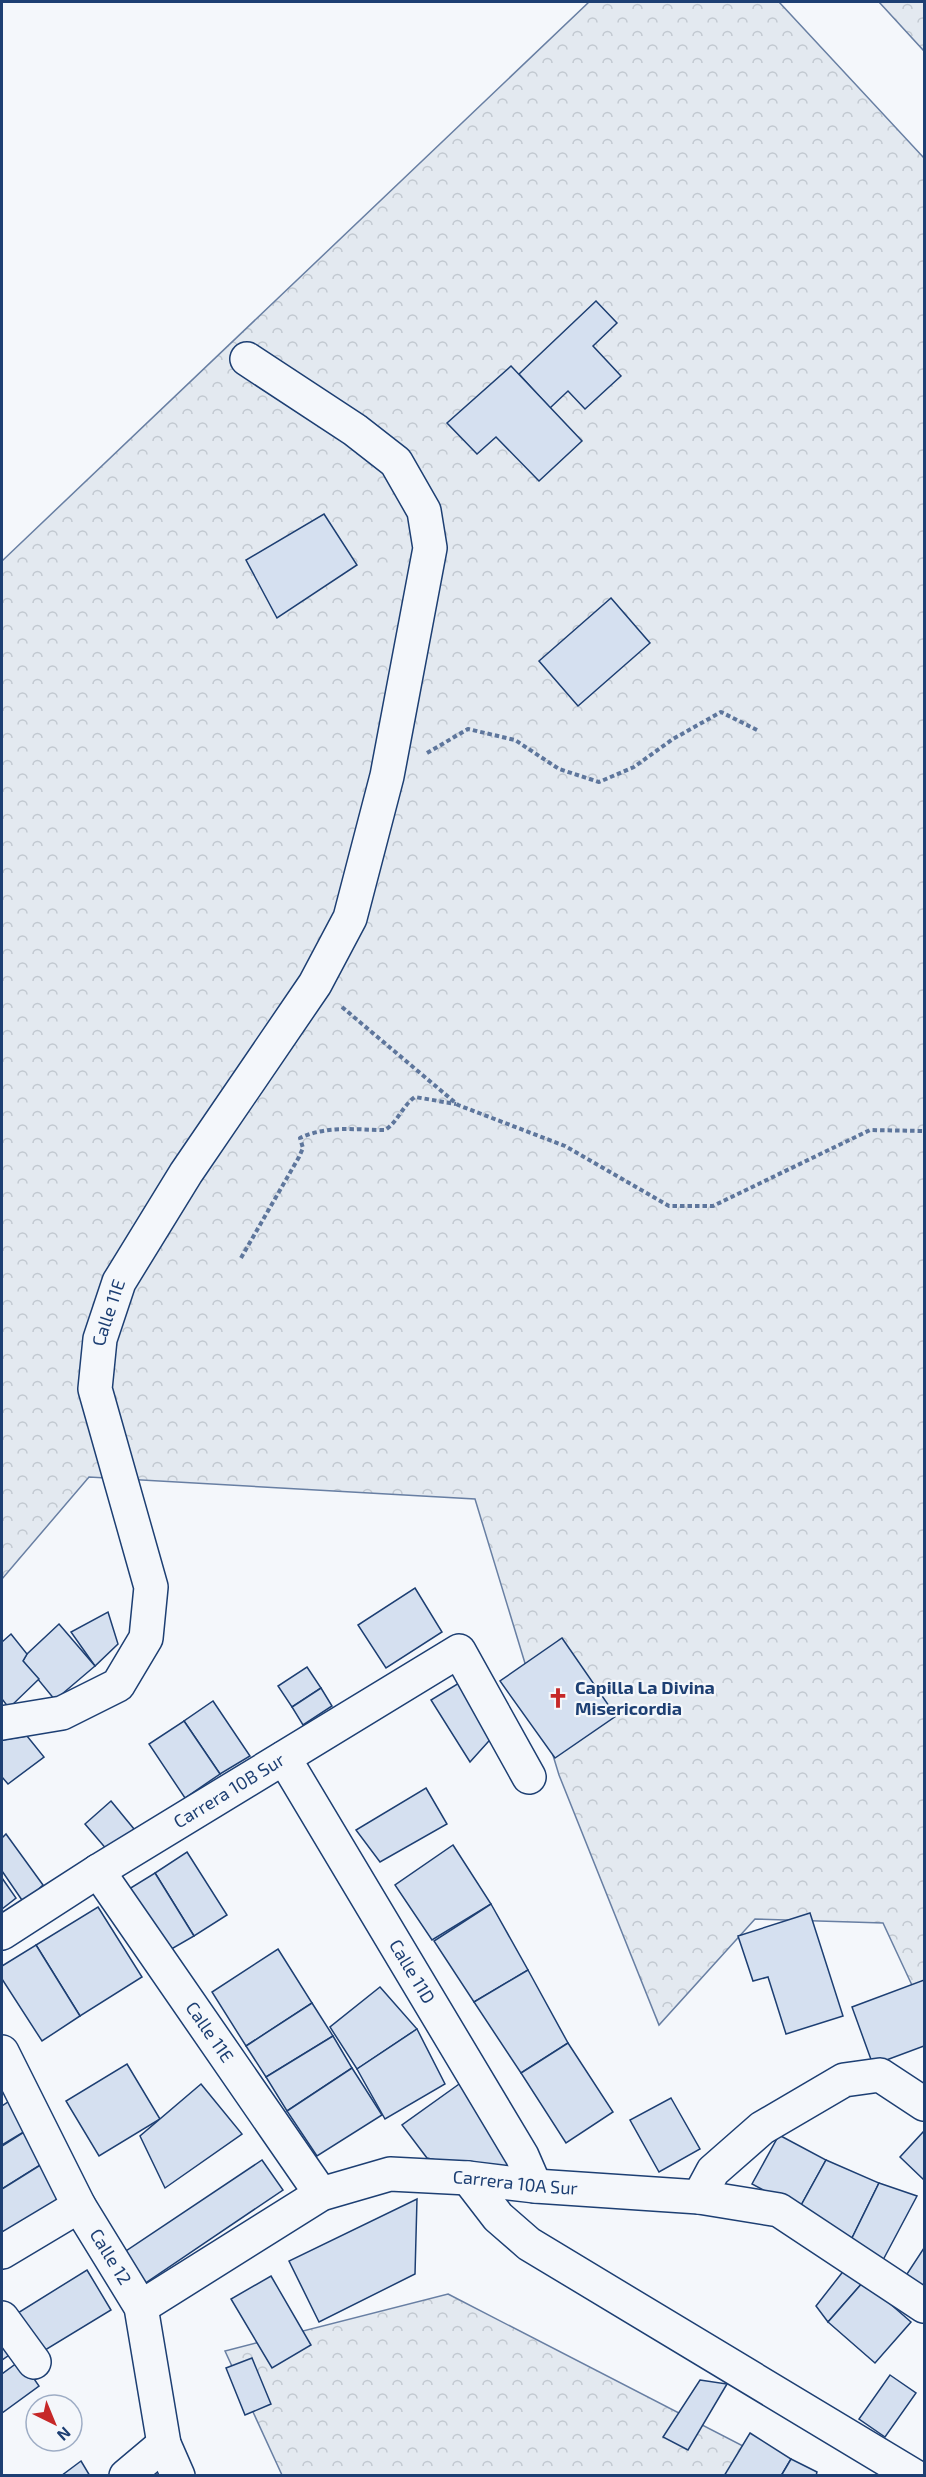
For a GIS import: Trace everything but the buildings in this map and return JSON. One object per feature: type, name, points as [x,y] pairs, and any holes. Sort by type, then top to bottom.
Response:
[{"type":"street","name":"Calle 11E","points":[[2,1723],[62,1713],[118,1685],[146,1638],[151,1587],[94,1389],[100,1339],[118,1282],[186,1173],[315,984],[350,918],[387,776],[430,548],[424,511],[396,462],[355,430],[247,359]]},
{"type":"street","name":"Carrera 10B Sur","points":[[2,1933],[98,1871],[459,1651],[529,1777]]},
{"type":"street","name":"Calle 11D","points":[[284,1758],[522,2156],[535,2186]]},
{"type":"street","name":"Calle 11E","points":[[98,1871],[321,2194]]},
{"type":"street","name":"Calle 12","points":[[2,2052],[80,2206],[141,2307],[164,2444],[178,2475]]},
{"type":"street","points":[[699,2197],[713,2171],[762,2128],[844,2080],[880,2076],[924,2104]]},
{"type":"street","name":"Carrera 10A Sur","points":[[141,2307],[321,2194],[390,2174],[468,2178],[535,2186],[699,2197],[779,2210],[924,2306]]},
{"type":"street","points":[[468,2178],[498,2217],[529,2244],[914,2475]]},
{"type":"street","points":[[2,2252],[80,2206]]},
{"type":"street","points":[[2,2318],[34,2362]]},
{"type":"street","points":[[126,2475],[164,2444]]},
{"type":"path","points":[[387,776],[468,729],[514,740],[559,769],[599,782],[634,768],[673,739],[721,712],[757,730]]},
{"type":"path","points":[[315,984],[458,1105]]},
{"type":"path","points":[[241,1258],[299,1157],[303,1148],[300,1138],[333,1128],[385,1130],[390,1127],[405,1104],[415,1097],[458,1105],[566,1146],[669,1206],[713,1206],[870,1130],[924,1131]]},
{"type":"green space","points":[[589,2],[779,2],[924,158],[924,2011],[883,1923],[755,1919],[659,2025],[559,1775],[475,1499],[89,1477],[2,1579],[2,561]]},
{"type":"green space","points":[[879,2],[924,2],[924,51]]},
{"type":"green space","points":[[448,2294],[799,2475],[282,2475],[225,2351]]},
{"type":"place","name":"Capilla La Divina Misericordia","points":[[558,1698]]}]
